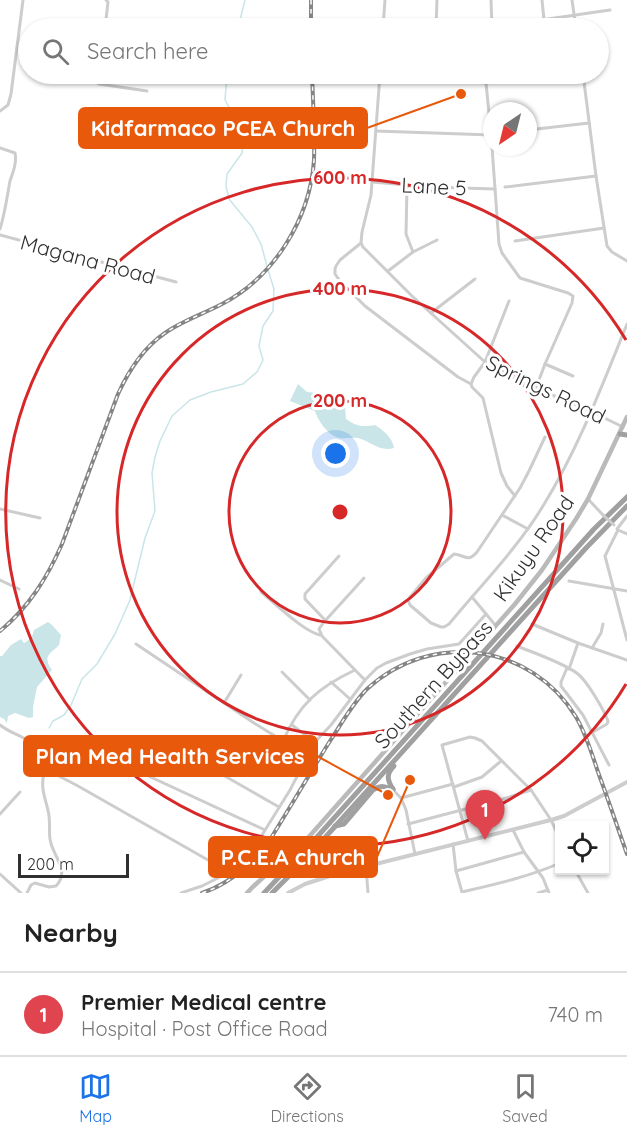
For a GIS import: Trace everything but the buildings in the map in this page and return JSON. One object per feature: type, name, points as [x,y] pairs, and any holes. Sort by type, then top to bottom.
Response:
[{"type":"highway","points":[[620,434],[627,435]]},
{"type":"highway","name":"Southern Bypass","points":[[264,893],[587,536],[627,497]]},
{"type":"highway","name":"Southern Bypass","points":[[272,893],[303,862],[586,548],[627,506]]},
{"type":"highway","points":[[393,790],[388,782],[388,774],[410,748],[414,738]]},
{"type":"highway","points":[[335,826],[344,824],[378,786],[385,786],[393,790]]},
{"type":"main road","name":"Kikuyu Road","points":[[247,893],[299,847],[496,626],[547,564],[588,499],[627,417]]},
{"type":"street","points":[[20,18],[22,0]]},
{"type":"street","points":[[106,0],[108,2],[107,18]]},
{"type":"street","points":[[383,18],[384,0]]},
{"type":"street","points":[[437,18],[438,0]]},
{"type":"street","points":[[491,0],[492,18]]},
{"type":"street","points":[[542,0],[544,18]]},
{"type":"street","points":[[572,0],[574,18]]},
{"type":"street","points":[[556,18],[610,10]]},
{"type":"street","points":[[0,111],[8,105],[11,94],[18,34]]},
{"type":"street","points":[[99,84],[147,92]]},
{"type":"street","points":[[379,84],[372,182],[361,243],[340,260],[335,274],[365,306],[458,377],[471,384],[483,398],[501,473],[515,496]]},
{"type":"street","points":[[486,84],[488,102]]},
{"type":"street","points":[[584,84],[607,246],[627,261]]},
{"type":"street","points":[[537,129],[589,123]]},
{"type":"street","points":[[376,131],[483,135]]},
{"type":"street","points":[[0,148],[15,153],[16,159],[0,229]]},
{"type":"street","points":[[493,156],[501,253],[516,275],[524,280],[568,292],[573,296],[537,388]]},
{"type":"street","points":[[506,187],[596,176]]},
{"type":"street","name":"Lane 5","points":[[372,182],[407,186],[495,189]]},
{"type":"street","points":[[407,186],[406,234],[413,252]]},
{"type":"street","points":[[514,241],[604,228]]},
{"type":"street","name":"Magana Road","points":[[0,235],[176,282]]},
{"type":"street","points":[[388,271],[413,252],[437,240]]},
{"type":"street","name":"Springs Road","points":[[361,243],[371,256],[485,362],[623,427]]},
{"type":"street","points":[[431,313],[475,279]]},
{"type":"street","points":[[471,384],[485,362],[509,301]]},
{"type":"street","points":[[545,437],[530,471],[474,556],[468,558],[454,554],[410,597],[410,605],[431,623],[444,627],[449,624],[528,529],[550,495],[592,412],[627,324]]},
{"type":"street","points":[[545,364],[573,376]]},
{"type":"street","points":[[588,499],[616,528],[627,534]]},
{"type":"street","points":[[0,509],[40,518]]},
{"type":"street","points":[[502,515],[528,529]]},
{"type":"street","points":[[627,516],[616,528],[605,556],[627,640]]},
{"type":"street","points":[[325,620],[305,599],[305,594],[339,556]]},
{"type":"street","points":[[364,578],[319,629],[322,636],[365,680]]},
{"type":"street","points":[[0,580],[19,589]]},
{"type":"street","points":[[569,581],[627,591]]},
{"type":"street","points":[[261,592],[306,629],[322,636]]},
{"type":"street","points":[[471,597],[496,626]]},
{"type":"street","points":[[181,893],[228,873],[254,847],[293,784],[315,742],[365,680],[381,665],[398,657],[427,649],[459,644],[486,614]]},
{"type":"street","points":[[532,624],[627,660]]},
{"type":"street","points":[[592,648],[601,633],[603,624]]},
{"type":"street","points":[[578,643],[561,686],[583,715],[609,765]]},
{"type":"street","points":[[136,644],[306,757]]},
{"type":"street","points":[[517,646],[568,669],[582,678],[606,715],[608,723],[592,732]]},
{"type":"street","points":[[274,767],[283,741],[296,717],[310,700],[331,682],[355,670]]},
{"type":"street","points":[[282,672],[310,700]]},
{"type":"street","points":[[224,703],[241,675]]},
{"type":"street","points":[[331,682],[350,699]]},
{"type":"street","points":[[0,725],[9,732],[32,742],[44,758],[43,790],[48,812],[50,841],[62,871],[60,881],[56,886],[49,887],[35,883],[31,885],[27,893]]},
{"type":"street","points":[[292,725],[315,742]]},
{"type":"street","points":[[468,841],[442,745],[464,738],[475,738],[492,749],[531,790],[555,828]]},
{"type":"street","points":[[401,798],[482,777],[501,760]]},
{"type":"street","points":[[116,761],[265,830]]},
{"type":"street","points":[[45,768],[52,769],[57,775],[228,873]]},
{"type":"street","points":[[216,771],[279,807]]},
{"type":"street","points":[[288,893],[322,878],[564,816],[627,782]]},
{"type":"street","points":[[393,790],[401,798],[406,810],[415,854]]},
{"type":"street","points":[[408,824],[531,790]]},
{"type":"street","points":[[0,814],[20,792]]},
{"type":"street","points":[[512,829],[549,892],[538,893]]},
{"type":"street","points":[[453,844],[456,871],[462,893],[509,881],[555,865]]},
{"type":"street","points":[[456,871],[524,852]]},
{"type":"street","points":[[366,866],[368,893]]},
{"type":"street","points":[[0,874],[21,893]]},
{"type":"street","points":[[578,875],[588,893]]},
{"type":"water","points":[[298,384],[307,392],[332,394],[345,407],[346,419],[360,426],[375,425],[389,437],[394,448],[384,449],[358,438],[339,438],[331,434],[321,423],[315,411],[290,401]]},
{"type":"water","points":[[48,622],[61,635],[59,645],[47,659],[52,670],[37,687],[33,717],[29,718],[15,713],[8,716],[7,723],[0,717],[0,656],[21,639],[24,643],[28,641],[34,630]]},
{"type":"waterway","points":[[240,18],[245,0]]},
{"type":"waterway","points":[[226,84],[225,100],[240,127],[243,140],[242,153],[227,174],[226,186],[229,199],[252,227],[261,244],[267,266]]},
{"type":"waterway","points":[[49,728],[53,721],[64,715],[82,679],[97,664],[115,634],[130,600],[145,538],[155,511],[152,473],[155,457],[172,416],[190,400],[243,384],[257,372],[263,360],[259,346],[263,326],[273,311],[274,289],[268,270]]},
{"type":"railway","points":[[311,0],[311,18]]},
{"type":"railway","points":[[0,631],[28,602],[56,557],[118,394],[137,360],[165,333],[241,292],[258,278],[286,244],[297,224],[311,182],[314,160],[312,84]]},
{"type":"railway","points":[[202,893],[232,878],[264,847],[347,714],[367,689],[393,670],[420,658],[449,652],[479,653],[507,660],[533,673],[557,692],[583,730],[627,854]]},
{"type":"place","name":"Kidfarmaco PCEA Church","points":[[461,94]]},
{"type":"place","name":"P.C.E.A church","points":[[410,780]]},
{"type":"place","name":"Plan Med Health Services","points":[[388,795]]},
{"type":"place","name":"Premier Medical centre","points":[[485,840]]}]
